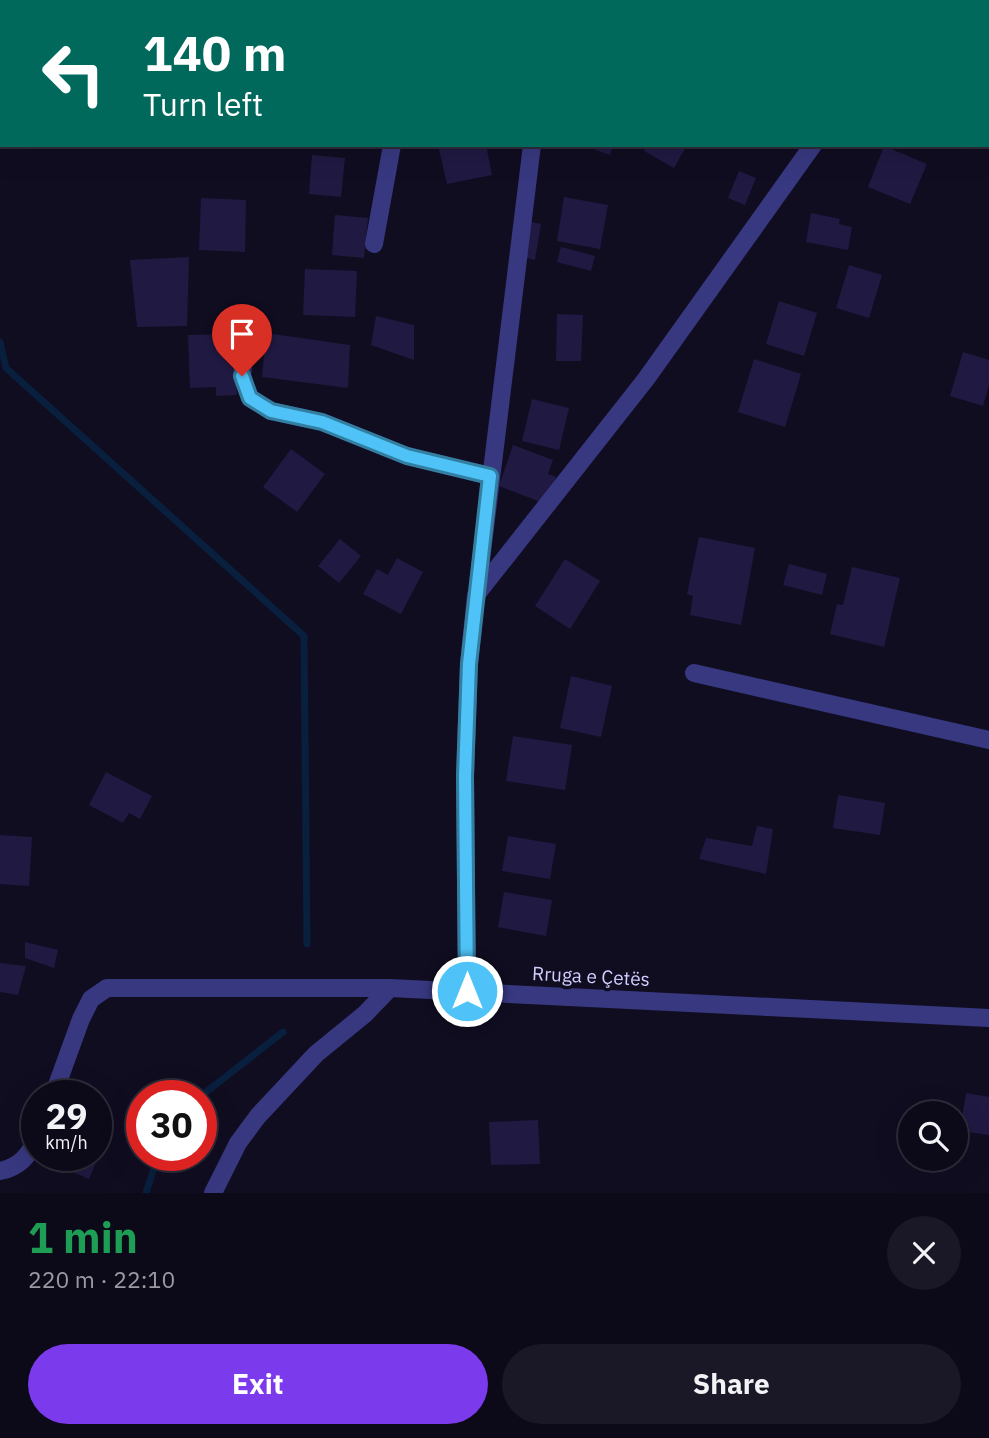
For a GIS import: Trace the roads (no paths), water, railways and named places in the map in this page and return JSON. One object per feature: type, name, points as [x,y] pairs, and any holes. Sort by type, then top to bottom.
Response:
[{"type":"street","points":[[374,244],[392,147]]},
{"type":"street","points":[[467,991],[465,776],[469,664],[532,147]]},
{"type":"street","points":[[476,595],[646,379],[812,147]]},
{"type":"street","points":[[247,325],[242,376],[250,398],[271,411],[322,422],[407,456],[490,476]]},
{"type":"street","points":[[694,673],[989,740]]},
{"type":"street","name":"Rruga e Çetës","points":[[59,1080],[91,999],[107,988],[390,988],[989,1018]]},
{"type":"street","points":[[213,1193],[238,1143],[265,1107],[316,1054],[365,1014],[390,988]]},
{"type":"street","points":[[0,1171],[13,1168],[21,1161]]},
{"type":"waterway","points":[[0,342],[6,368],[304,636],[307,944]]},
{"type":"waterway","points":[[217,1084],[283,1032]]},
{"type":"waterway","points":[[146,1193],[153,1171]]}]
